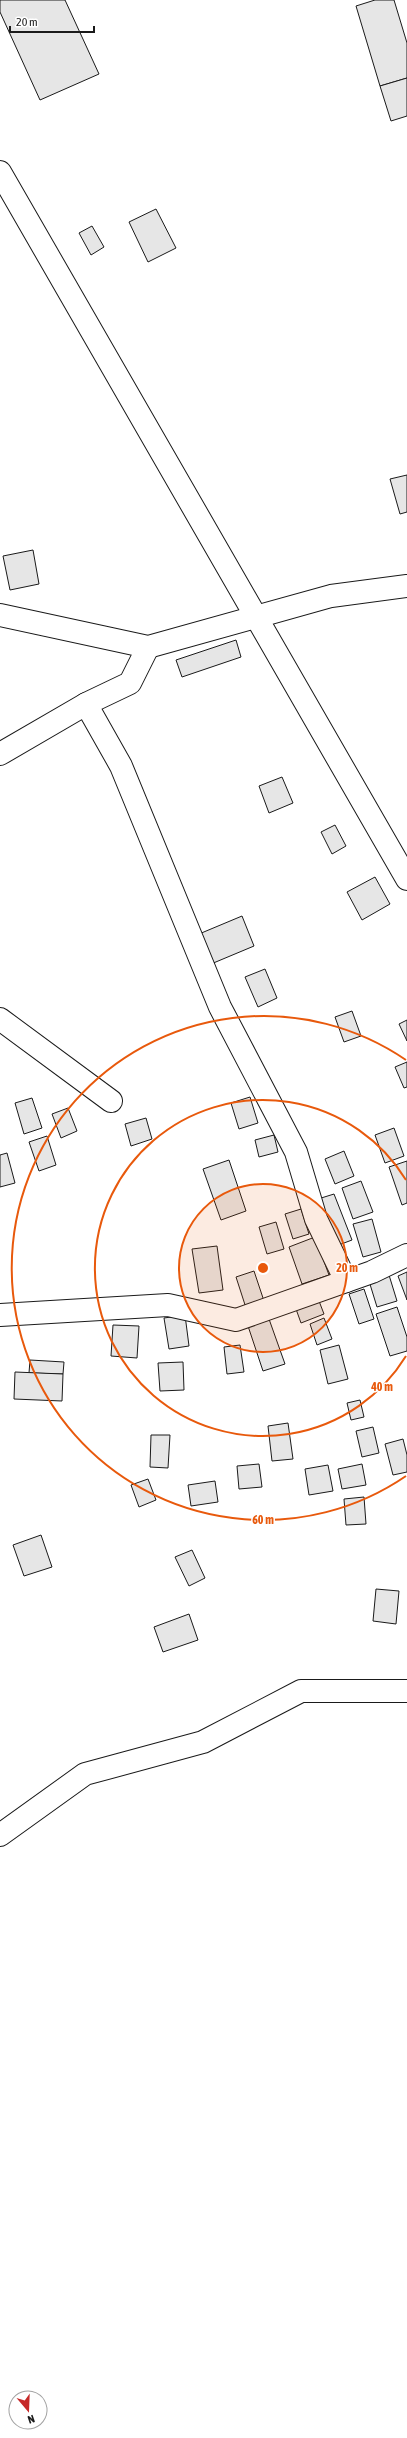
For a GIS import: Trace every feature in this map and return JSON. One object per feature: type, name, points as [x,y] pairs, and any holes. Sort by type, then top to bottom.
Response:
[{"type":"street","points":[[0,172],[407,878]]},
{"type":"street","points":[[0,615],[148,647],[331,596],[407,586]]},
{"type":"street","points":[[0,754],[86,704],[130,683],[148,647]]},
{"type":"street","points":[[86,704],[121,766],[220,1007],[296,1152],[316,1219],[346,1282]]},
{"type":"street","points":[[0,1019],[111,1101]]},
{"type":"street","points":[[0,1315],[168,1305],[236,1320],[346,1282],[407,1255]]},
{"type":"street","points":[[0,1835],[85,1774],[203,1742],[301,1691],[407,1691]]},
{"type":"building","points":[[0,0],[65,0],[99,74],[40,100],[0,12]]},
{"type":"building","points":[[375,0],[394,0],[407,43],[407,78],[380,86],[356,6]]},
{"type":"building","points":[[407,78],[407,116],[391,121],[380,86]]},
{"type":"building","points":[[156,209],[176,248],[148,262],[129,222]]},
{"type":"building","points":[[92,226],[104,247],[91,255],[79,233]]},
{"type":"building","points":[[407,475],[407,512],[400,514],[390,479]]},
{"type":"building","points":[[33,550],[39,584],[10,590],[3,556]]},
{"type":"building","points":[[236,640],[241,657],[182,677],[176,660]]},
{"type":"building","points":[[282,777],[293,803],[269,813],[259,786]]},
{"type":"building","points":[[335,825],[346,846],[332,854],[321,832]]},
{"type":"building","points":[[375,877],[390,904],[362,920],[347,892]]},
{"type":"building","points":[[242,916],[254,946],[211,964],[199,934]]},
{"type":"building","points":[[265,969],[277,998],[258,1007],[245,977]]},
{"type":"building","points":[[352,1011],[361,1036],[344,1042],[335,1017]]},
{"type":"building","points":[[407,1020],[407,1041],[399,1024]]},
{"type":"building","points":[[407,1062],[407,1087],[404,1088],[395,1067]]},
{"type":"building","points":[[250,1097],[258,1123],[239,1129],[231,1103]]},
{"type":"building","points":[[32,1098],[42,1128],[24,1134],[15,1103]]},
{"type":"building","points":[[68,1108],[77,1131],[61,1138],[52,1114]]},
{"type":"building","points":[[146,1118],[152,1139],[131,1146],[125,1124]]},
{"type":"building","points":[[394,1128],[404,1156],[385,1163],[375,1135]]},
{"type":"building","points":[[274,1135],[278,1152],[259,1157],[255,1140]]},
{"type":"building","points":[[47,1136],[56,1165],[39,1171],[29,1142]]},
{"type":"building","points":[[344,1151],[354,1176],[335,1184],[325,1159]]},
{"type":"building","points":[[7,1153],[15,1183],[0,1187],[0,1155]]},
{"type":"building","points":[[229,1160],[246,1211],[221,1220],[203,1169]]},
{"type":"building","points":[[407,1161],[407,1203],[402,1205],[389,1167]]},
{"type":"building","points":[[361,1181],[373,1212],[353,1219],[342,1188]]},
{"type":"building","points":[[334,1194],[352,1240],[336,1246],[318,1199]]},
{"type":"building","points":[[301,1209],[309,1234],[293,1239],[285,1214]]},
{"type":"building","points":[[372,1219],[381,1252],[363,1257],[353,1224]]},
{"type":"building","points":[[276,1222],[284,1249],[267,1254],[259,1227]]},
{"type":"building","points":[[315,1237],[329,1275],[302,1284],[289,1247]]},
{"type":"building","points":[[217,1246],[223,1290],[199,1293],[192,1249]]},
{"type":"building","points":[[254,1271],[265,1304],[247,1311],[236,1277]]},
{"type":"building","points":[[407,1272],[407,1300],[398,1276]]},
{"type":"building","points":[[389,1275],[397,1301],[377,1307],[369,1281]]},
{"type":"building","points":[[364,1289],[374,1319],[359,1324],[349,1294]]},
{"type":"building","points":[[319,1301],[324,1314],[301,1323],[296,1309]]},
{"type":"building","points":[[397,1307],[407,1337],[407,1351],[390,1356],[376,1314]]},
{"type":"building","points":[[185,1315],[189,1346],[169,1349],[164,1318]]},
{"type":"building","points":[[324,1318],[332,1339],[317,1345],[310,1324]]},
{"type":"building","points":[[269,1319],[285,1364],[263,1371],[248,1326]]},
{"type":"building","points":[[113,1325],[139,1326],[137,1358],[111,1356]]},
{"type":"building","points":[[240,1345],[244,1372],[227,1374],[224,1347]]},
{"type":"building","points":[[339,1345],[348,1379],[328,1384],[320,1350]]},
{"type":"building","points":[[30,1360],[64,1362],[63,1374],[29,1373]]},
{"type":"building","points":[[183,1362],[184,1390],[160,1391],[158,1363]]},
{"type":"building","points":[[15,1372],[63,1374],[62,1401],[14,1399]]},
{"type":"building","points":[[360,1400],[364,1417],[351,1420],[347,1403]]},
{"type":"building","points":[[288,1423],[293,1459],[272,1461],[268,1426]]},
{"type":"building","points":[[373,1427],[379,1453],[362,1457],[356,1431]]},
{"type":"building","points":[[151,1435],[170,1435],[168,1468],[150,1467]]},
{"type":"building","points":[[403,1439],[407,1455],[407,1472],[393,1475],[385,1444]]},
{"type":"building","points":[[259,1464],[262,1487],[239,1489],[237,1466]]},
{"type":"building","points":[[362,1464],[366,1485],[342,1489],[338,1469]]},
{"type":"building","points":[[328,1465],[333,1491],[309,1495],[305,1469]]},
{"type":"building","points":[[148,1479],[156,1500],[139,1507],[131,1485]]},
{"type":"building","points":[[215,1481],[218,1502],[191,1506],[188,1485]]},
{"type":"building","points":[[364,1497],[366,1524],[346,1525],[344,1499]]},
{"type":"building","points":[[41,1535],[52,1567],[24,1576],[13,1545]]},
{"type":"building","points":[[192,1550],[205,1578],[189,1586],[175,1557]]},
{"type":"building","points":[[376,1589],[399,1591],[396,1624],[373,1621]]},
{"type":"building","points":[[189,1614],[198,1640],[163,1652],[154,1627]]}]
